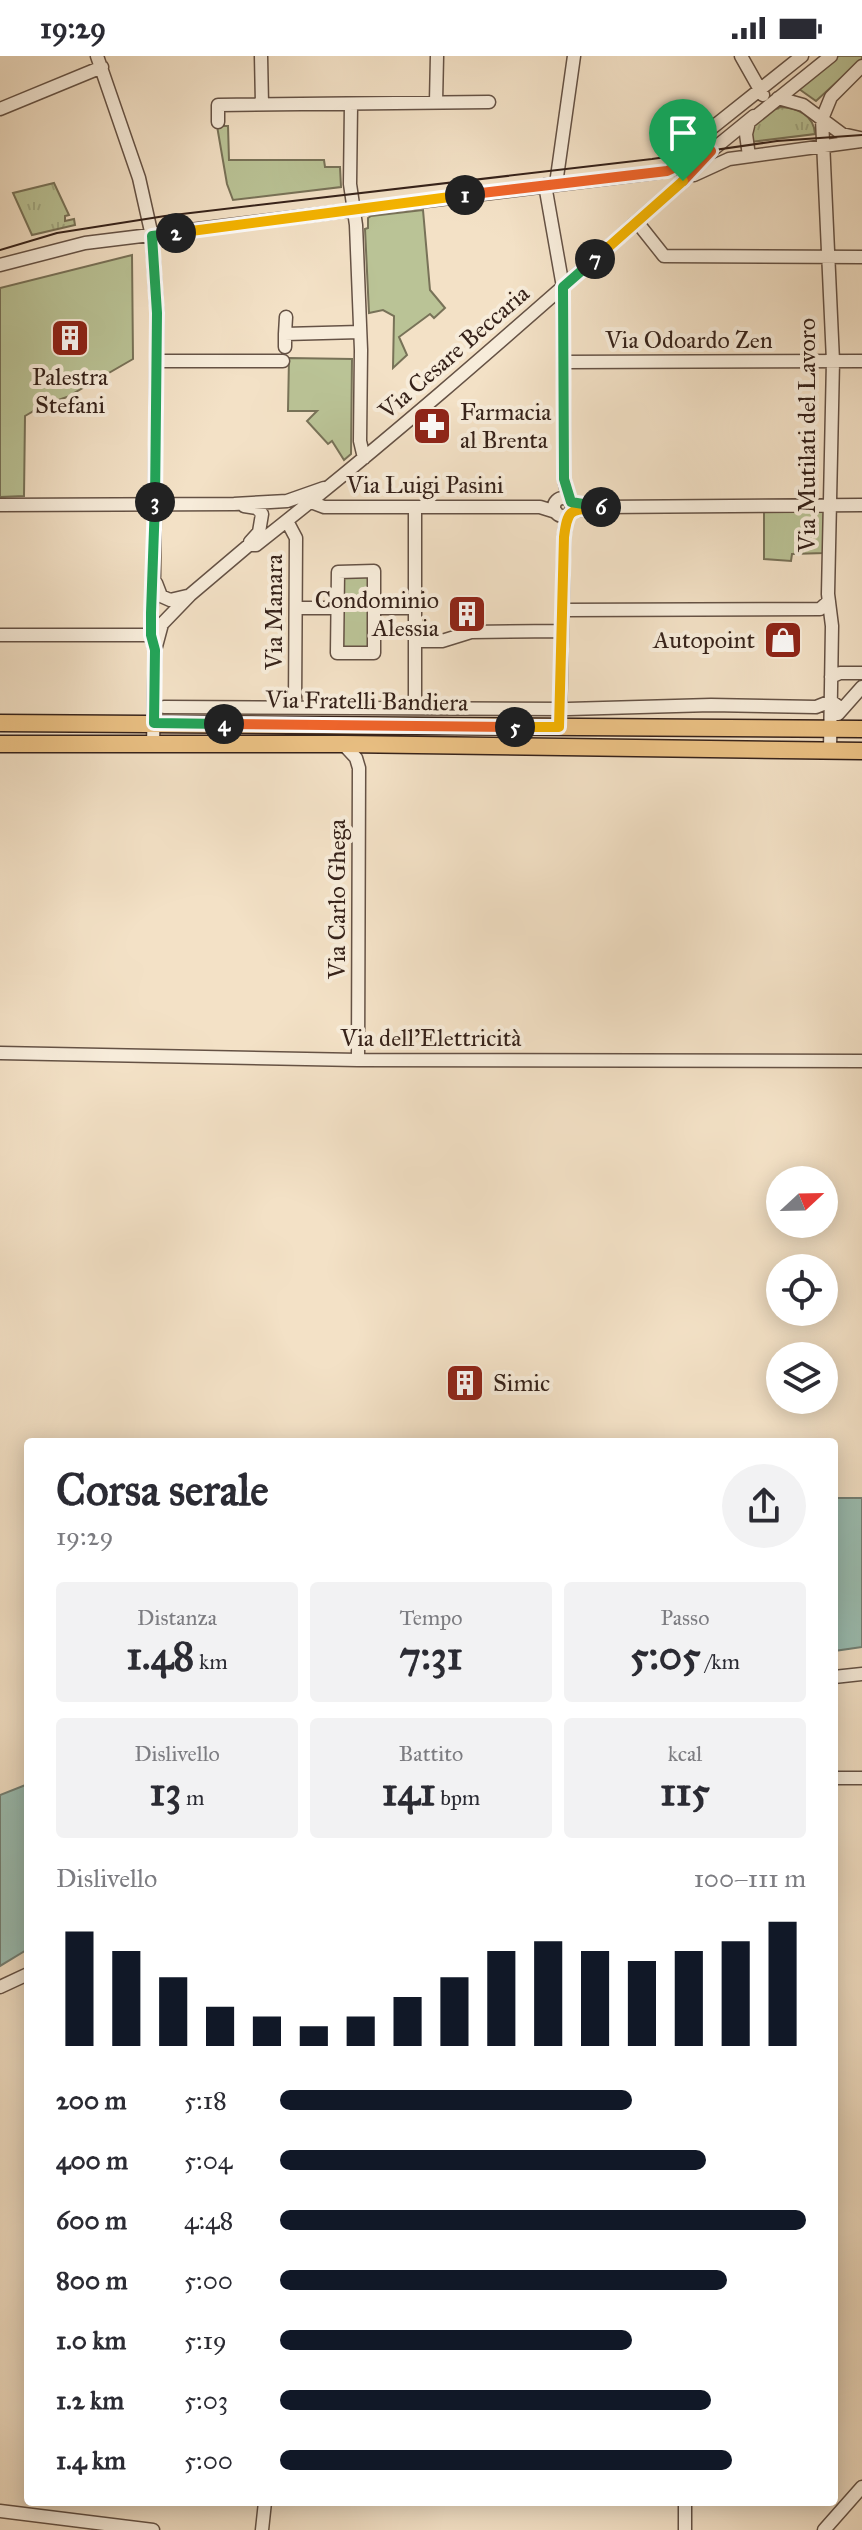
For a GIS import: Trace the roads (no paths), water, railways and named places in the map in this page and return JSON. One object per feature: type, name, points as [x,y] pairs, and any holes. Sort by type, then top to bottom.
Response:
[{"type":"main road","name":"Via Fratelli Bandiera","points":[[0,723],[831,726],[862,729]]},
{"type":"main road","name":"Via Fratelli Bandiera","points":[[0,744],[343,744],[862,751]]},
{"type":"street","points":[[261,56],[262,104]]},
{"type":"street","points":[[436,102],[437,56]]},
{"type":"street","points":[[559,727],[564,537],[563,287],[551,184],[574,56]]},
{"type":"street","points":[[741,56],[760,89],[774,101],[803,105],[842,134],[861,141]]},
{"type":"street","points":[[703,135],[802,56]]},
{"type":"street","points":[[0,265],[85,243],[152,236],[353,202],[667,171],[711,151],[831,56]]},
{"type":"street","points":[[0,109],[99,62],[139,178],[152,236],[157,313],[156,523],[151,635],[155,650],[153,745]]},
{"type":"street","points":[[822,119],[831,97],[862,66]]},
{"type":"street","points":[[218,122],[218,105],[489,102]]},
{"type":"street","points":[[351,105],[350,154],[360,332],[360,441],[364,458]]},
{"type":"street","points":[[749,156],[747,128],[754,116]]},
{"type":"street","name":"Via Mutilati del Lavoro","points":[[822,119],[833,361],[824,605]]},
{"type":"street","points":[[683,181],[720,161],[861,141]]},
{"type":"street","name":"Via Cesare Beccaria","points":[[155,650],[162,624],[190,595],[249,545],[256,545],[415,417],[683,181],[711,151]]},
{"type":"street","points":[[637,222],[664,256],[862,257]]},
{"type":"street","points":[[285,347],[286,317]]},
{"type":"street","points":[[285,334],[360,332]]},
{"type":"street","points":[[157,361],[283,361]]},
{"type":"street","name":"Via Odoardo Zen","points":[[564,362],[862,361]]},
{"type":"street","name":"Via Cesare Beccaria","points":[[155,504],[287,501],[330,485]]},
{"type":"street","name":"Via Luigi Pasini","points":[[311,502],[324,507],[862,505]]},
{"type":"street","points":[[142,504],[156,523]]},
{"type":"street","points":[[0,505],[155,504]]},
{"type":"street","points":[[156,523],[167,510],[180,504]]},
{"type":"street","points":[[234,504],[257,508],[262,514],[259,532],[249,545]]},
{"type":"street","points":[[415,507],[415,708]]},
{"type":"street","name":"Via Manara","points":[[287,521],[296,538],[295,707]]},
{"type":"street","points":[[374,571],[374,608],[374,653],[337,653],[338,572],[374,571]]},
{"type":"street","points":[[154,576],[161,596],[170,600],[190,595]]},
{"type":"street","points":[[563,610],[824,605],[831,621],[830,750]]},
{"type":"street","points":[[296,608],[338,608]]},
{"type":"street","points":[[374,608],[416,608]]},
{"type":"street","points":[[416,641],[442,641],[471,632],[561,631]]},
{"type":"street","points":[[0,635],[151,635]]},
{"type":"street","points":[[831,677],[840,673],[862,673]]},
{"type":"street","points":[[831,726],[862,687]]},
{"type":"street","points":[[831,701],[842,709]]},
{"type":"street","name":"Via Fratelli Bandiera","points":[[164,707],[816,707],[831,701]]},
{"type":"street","name":"Via Carlo Ghega","points":[[343,744],[356,758],[359,768],[358,1060]]},
{"type":"street","name":"Via dell'Elettricità","points":[[0,1053],[358,1060],[862,1061]]},
{"type":"street","points":[[838,1677],[862,1674]]},
{"type":"street","points":[[838,1778],[862,1778]]},
{"type":"street","points":[[0,1987],[24,1976]]},
{"type":"street","points":[[824,2530],[862,2487]]},
{"type":"street","points":[[262,2530],[265,2506]]},
{"type":"street","points":[[685,2506],[685,2530]]},
{"type":"street","points":[[0,2511],[153,2530]]},
{"type":"water","points":[[838,1498],[862,1498],[862,1647],[838,1650]]},
{"type":"water","points":[[24,1786],[24,1951],[0,1966],[0,1795]]},
{"type":"tram line","points":[[0,250],[57,233],[165,216],[652,159],[777,141],[862,135]]},
{"type":"place","name":"Palestra Stefani","points":[[70,338]]},
{"type":"place","name":"Farmacia al Brenta","points":[[432,426]]},
{"type":"place","name":"Condominio Alessia","points":[[467,614]]},
{"type":"place","name":"Autopoint","points":[[783,640]]},
{"type":"place","name":"Simic","points":[[465,1383]]}]
